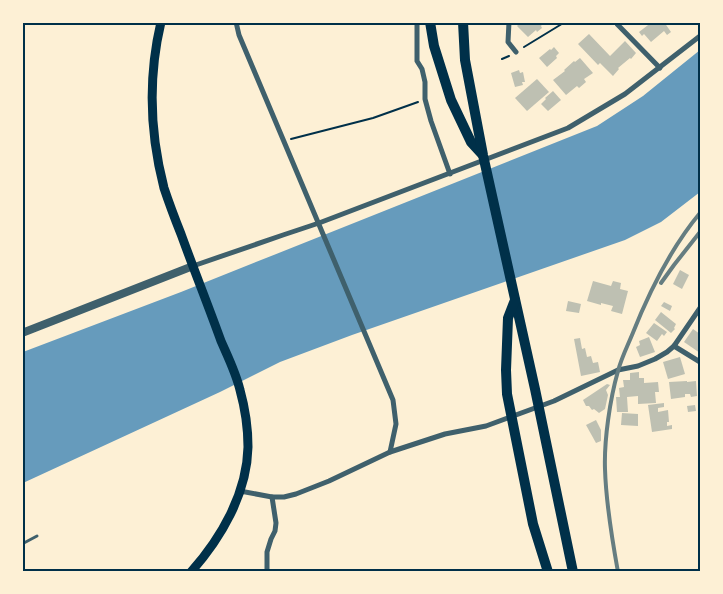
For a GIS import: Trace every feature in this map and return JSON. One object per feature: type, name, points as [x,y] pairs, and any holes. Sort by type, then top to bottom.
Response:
[{"type":"highway","points":[[430,22],[434,46],[451,100],[471,142],[483,155]]},
{"type":"highway","points":[[463,22],[465,60],[483,155],[573,572]]},
{"type":"highway","points":[[515,298],[508,318],[506,394],[533,524],[548,572]]},
{"type":"main road","points":[[161,22],[154,66],[152,95],[156,148],[165,189],[240,389],[248,449],[240,491],[228,521],[204,557],[191,572]]},
{"type":"street","points":[[236,22],[239,35],[393,400],[396,424],[390,452]]},
{"type":"street","points":[[417,22],[418,61],[425,82],[424,99],[450,174]]},
{"type":"street","points":[[509,22],[508,42],[516,52]]},
{"type":"street","points":[[617,24],[660,68]]},
{"type":"street","points":[[22,332],[193,266],[319,223],[568,128],[625,94],[700,36]]},
{"type":"street","points":[[240,491],[272,497],[296,494],[329,481],[390,452],[445,434],[486,426],[554,401],[618,370],[638,366],[667,352],[674,346],[700,308]]},
{"type":"street","points":[[674,346],[700,362]]},
{"type":"street","points":[[267,572],[267,552],[276,523],[272,497]]},
{"type":"lane","points":[[22,544],[37,536]]},
{"type":"path","points":[[516,52],[565,22]]},
{"type":"path","points":[[284,142],[296,136],[324,131],[373,118],[424,99]]},
{"type":"water","points":[[700,50],[700,192],[661,222],[625,240],[280,362],[220,392],[23,483],[23,352],[181,292],[597,126],[643,96]]},
{"type":"building","points":[[521,22],[544,22],[541,26],[542,28],[537,32],[536,30],[528,37],[517,26]]},
{"type":"building","points":[[652,22],[664,22],[671,32],[667,35],[664,31],[651,42],[644,34],[642,36],[639,32]]},
{"type":"building","points":[[589,34],[610,56],[625,41],[636,53],[618,68],[613,76],[600,63],[598,65],[578,44]]},
{"type":"building","points":[[554,47],[559,53],[556,56],[557,58],[547,67],[539,58]]},
{"type":"building","points":[[580,58],[593,73],[584,79],[586,82],[579,88],[577,86],[566,95],[553,80]]},
{"type":"building","points":[[519,70],[520,73],[523,72],[525,82],[522,82],[523,85],[515,87],[511,73]]},
{"type":"building","points":[[537,79],[549,92],[527,111],[515,98]]},
{"type":"building","points":[[553,91],[561,100],[548,111],[541,104]]},
{"type":"building","points":[[680,270],[689,275],[682,289],[673,284]]},
{"type":"building","points":[[593,281],[611,286],[613,281],[621,283],[620,289],[628,291],[622,314],[611,311],[613,306],[587,301]]},
{"type":"building","points":[[568,301],[581,304],[579,313],[566,311]]},
{"type":"building","points":[[664,302],[672,306],[670,311],[661,306]]},
{"type":"building","points":[[661,312],[676,324],[675,329],[671,333],[655,320]]},
{"type":"building","points":[[654,323],[667,332],[664,336],[662,334],[657,341],[646,333]]},
{"type":"building","points":[[693,329],[700,334],[700,353],[684,342]]},
{"type":"building","points":[[649,337],[655,352],[640,357],[636,347],[640,345],[639,341]]},
{"type":"building","points":[[580,338],[582,349],[585,348],[587,357],[591,356],[593,363],[598,362],[600,372],[581,376],[574,339]]},
{"type":"building","points":[[680,357],[685,374],[668,379],[663,362]]},
{"type":"building","points":[[639,372],[639,378],[644,378],[644,383],[658,382],[659,392],[655,392],[656,403],[638,404],[638,396],[627,397],[628,412],[617,412],[616,397],[620,397],[619,388],[624,387],[623,380],[630,380],[630,373]]},
{"type":"building","points":[[696,381],[697,396],[691,397],[690,394],[685,394],[685,397],[671,399],[669,382]]},
{"type":"building","points":[[607,384],[610,385],[606,390],[608,395],[605,409],[599,413],[586,406],[583,400]]},
{"type":"building","points":[[664,403],[664,407],[658,408],[658,412],[668,410],[669,422],[667,422],[667,426],[672,425],[672,429],[652,432],[648,405]]},
{"type":"building","points":[[695,405],[696,411],[688,412],[687,406]]},
{"type":"building","points":[[622,413],[638,414],[638,426],[621,425]]},
{"type":"building","points":[[596,420],[601,430],[601,441],[596,443],[586,425]]},
{"type":"railway","points":[[618,572],[608,508],[605,469],[607,433],[615,382],[622,358],[653,287],[679,241],[700,213]]},
{"type":"railway","points":[[661,283],[700,232]]}]
